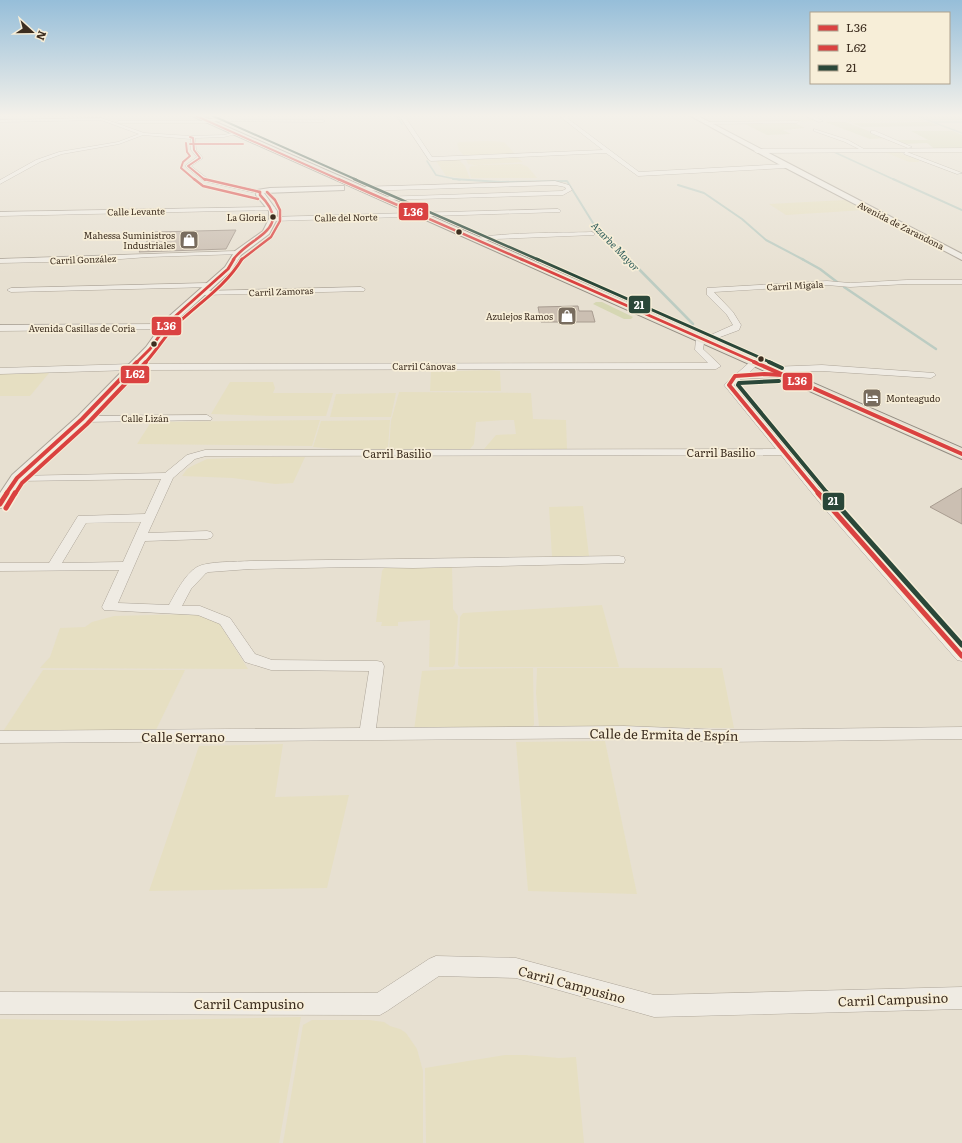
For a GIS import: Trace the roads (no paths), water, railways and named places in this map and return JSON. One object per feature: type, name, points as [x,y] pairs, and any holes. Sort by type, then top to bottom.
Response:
[{"type":"main road","points":[[307,168],[339,184],[358,188],[381,198],[962,454]]},
{"type":"street","points":[[0,182],[24,168]]},
{"type":"street","points":[[191,168],[206,180],[260,192],[270,190],[327,188],[339,184]]},
{"type":"street","points":[[631,168],[638,174],[743,168]]},
{"type":"street","name":"Avenida de Zarandona","points":[[791,168],[962,257]]},
{"type":"street","points":[[947,168],[959,173]]},
{"type":"street","points":[[358,188],[555,183],[567,186],[569,190],[563,192],[381,198]]},
{"type":"street","points":[[0,504],[17,478],[82,418],[150,349],[164,327],[228,269],[238,253],[266,232],[272,213],[260,196],[260,192]]},
{"type":"street","name":"Calle del Norte","points":[[272,213],[420,216],[438,214],[558,211]]},
{"type":"street","name":"Calle Levante","points":[[0,214],[272,213]]},
{"type":"street","points":[[476,240],[495,237],[592,234]]},
{"type":"street","name":"Carril González","points":[[0,261],[238,253]]},
{"type":"street","name":"Carril Migala","points":[[702,340],[736,328],[737,325],[730,314],[710,293],[710,290],[827,283],[850,285],[907,282],[962,282]]},
{"type":"street","name":"Carril Zamoras","points":[[11,290],[361,289]]},
{"type":"street","name":"Avenida Casillas de Coria","points":[[0,328],[164,327]]},
{"type":"street","name":"Carril Cánovas","points":[[0,371],[132,367],[716,366],[699,350],[702,340]]},
{"type":"street","points":[[754,363],[744,373],[735,376],[728,384],[828,506],[962,656]]},
{"type":"street","points":[[735,376],[822,368],[931,375]]},
{"type":"street","name":"Calle Lizán","points":[[82,418],[207,418]]},
{"type":"street","name":"Carril Basilio","points":[[168,476],[191,457],[205,453],[784,452]]},
{"type":"street","points":[[17,478],[168,476],[109,608],[200,611],[225,621],[250,658],[271,664],[377,666],[367,734]]},
{"type":"street","points":[[52,567],[82,519],[149,518]]},
{"type":"street","points":[[141,536],[207,535]]},
{"type":"street","points":[[173,610],[185,587],[201,570],[209,568],[250,565],[355,563],[413,564],[540,560],[618,560]]},
{"type":"street","points":[[0,567],[128,566]]},
{"type":"street","name":"Calle de Ermita de Espín","points":[[367,734],[624,732],[722,736],[962,733]]},
{"type":"street","name":"Calle Serrano","points":[[0,737],[367,734]]},
{"type":"street","name":"Carril Campusino","points":[[0,1003],[380,1004],[436,966],[516,968],[654,1006],[962,998]]},
{"type":"waterway","name":"Azarbe Mayor","points":[[432,168],[436,175],[456,179]]},
{"type":"waterway","points":[[870,168],[895,180]]},
{"type":"waterway","name":"Azarbe Mayor","points":[[456,179],[501,182],[567,181],[593,223],[629,259]]},
{"type":"waterway","points":[[893,179],[962,210]]},
{"type":"waterway","points":[[678,185],[704,193],[742,219],[766,240],[804,260]]},
{"type":"waterway","name":"Azarbe Mayor","points":[[629,259],[693,324]]},
{"type":"waterway","points":[[802,259],[820,269],[837,282]]},
{"type":"waterway","points":[[844,287],[936,349]]},
{"type":"place","name":"La Gloria","points":[[273,217]]},
{"type":"place","name":"Mahessa Suministros Industriales","points":[[189,240]]},
{"type":"place","name":"Azulejos Ramos","points":[[567,316]]},
{"type":"place","name":"Monteagudo","points":[[872,398]]}]
